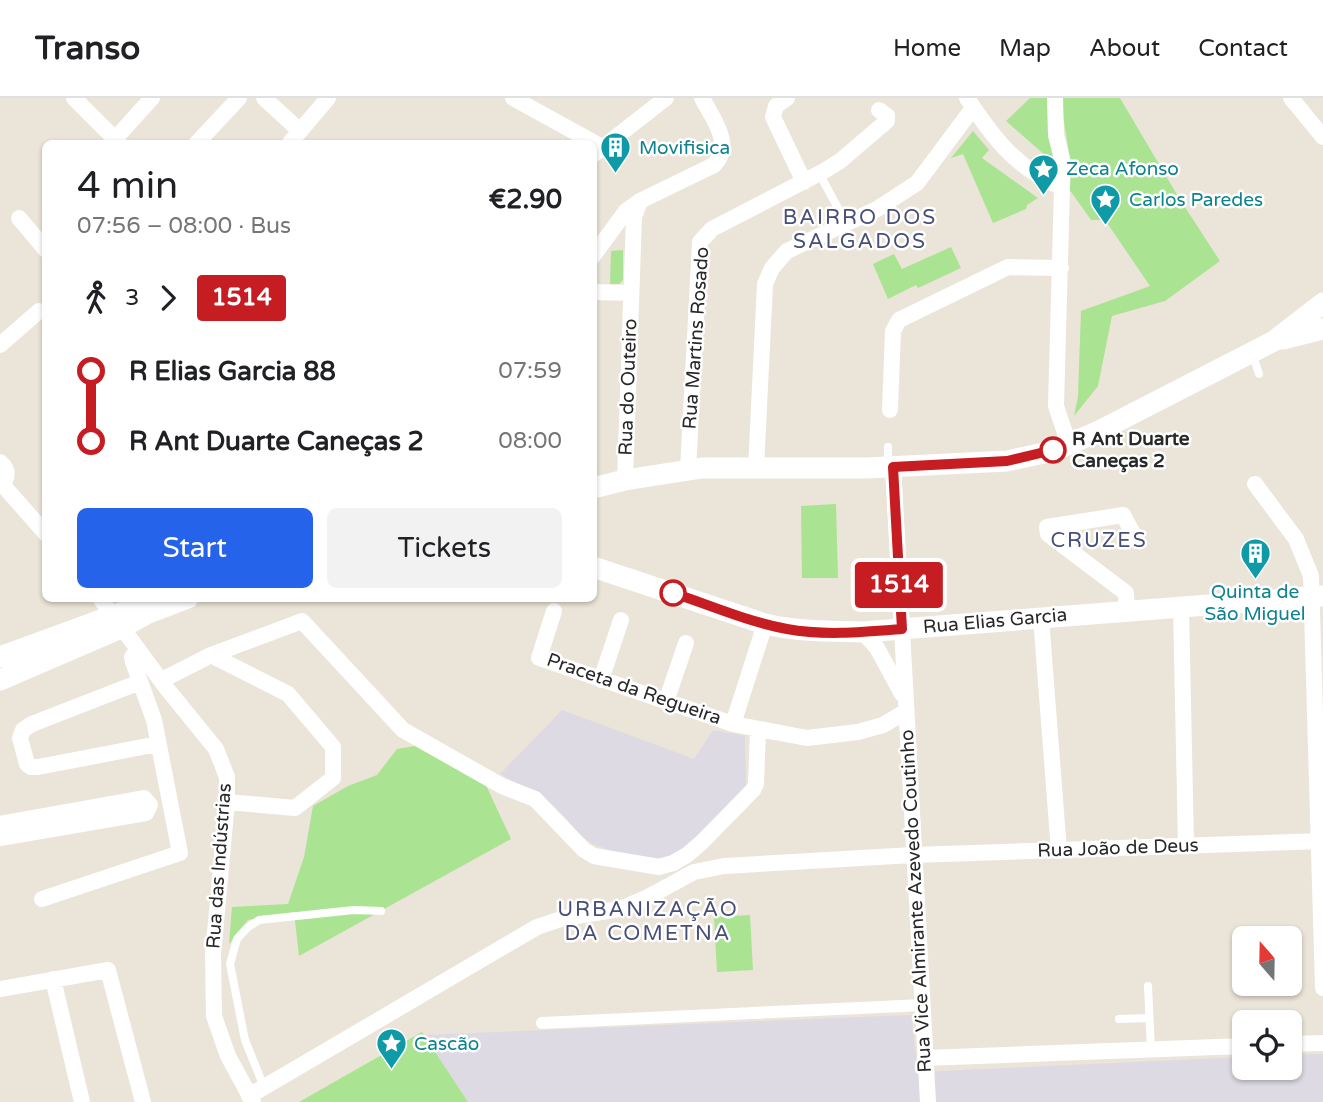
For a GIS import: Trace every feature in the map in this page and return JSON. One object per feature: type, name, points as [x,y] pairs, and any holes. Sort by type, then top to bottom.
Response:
[{"type":"main road","points":[[597,487],[688,470],[890,461],[1007,461],[1031,457],[1069,445],[1275,341],[1323,303]]},
{"type":"main road","points":[[1275,341],[1323,329]]},
{"type":"main road","name":"Rua Elias Garcia","points":[[597,568],[765,624],[789,629],[863,632],[1318,596]]},
{"type":"main road","points":[[0,680],[151,602]]},
{"type":"main road","points":[[0,657],[146,614],[178,602]]},
{"type":"street","points":[[74,98],[117,140]]},
{"type":"street","points":[[119,140],[152,98]]},
{"type":"street","points":[[200,140],[239,98]]},
{"type":"street","points":[[264,98],[294,137],[328,98]]},
{"type":"street","points":[[513,98],[580,140]]},
{"type":"street","points":[[598,151],[666,98]]},
{"type":"street","points":[[597,250],[620,218],[640,201],[715,165],[719,160],[723,153],[722,138],[702,98]]},
{"type":"street","points":[[787,98],[776,106],[773,117],[804,182]]},
{"type":"street","points":[[1055,98],[1056,135],[1063,163],[1056,406],[1069,445]]},
{"type":"street","points":[[1291,98],[1323,137]]},
{"type":"street","points":[[756,469],[766,278],[775,263],[787,251],[877,209],[917,183],[973,108],[1014,158],[1035,174],[1062,187]]},
{"type":"street","name":"Rua Martins Rosado","points":[[688,470],[700,242],[712,229],[840,161],[887,121],[887,116],[879,110]]},
{"type":"street","name":"Rua do Outeiro","points":[[625,480],[634,218],[640,201]]},
{"type":"street","points":[[19,218],[42,245]]},
{"type":"street","points":[[890,410],[893,331],[899,320],[1008,267],[1061,268]]},
{"type":"street","name":"Rua do Outeiro","points":[[597,292],[631,293]]},
{"type":"street","points":[[0,345],[39,311]]},
{"type":"street","name":"Rua Vice Almirante Azevedo Coutinho","points":[[890,461],[928,1102]]},
{"type":"street","points":[[0,462],[7,471],[1,485],[42,530]]},
{"type":"street","points":[[1255,484],[1296,539],[1310,568],[1318,596],[1323,988]]},
{"type":"street","points":[[1127,611],[1126,593],[1048,534],[1048,527],[1123,515],[1135,537]]},
{"type":"street","name":"Rua das Indústrias","points":[[103,602],[216,749],[227,777],[213,954],[214,1016],[229,1056],[251,1099]]},
{"type":"street","points":[[1181,607],[1186,845]]},
{"type":"street","name":"Praceta da Regueira","points":[[554,611],[539,658],[733,724],[807,738],[842,736],[883,725],[905,706]]},
{"type":"street","points":[[1041,618],[1059,851]]},
{"type":"street","points":[[162,680],[211,655],[302,621],[403,730],[502,786],[535,799],[584,850],[594,856],[659,867],[687,855],[753,790],[756,784],[758,730]]},
{"type":"street","points":[[601,680],[621,621]]},
{"type":"street","name":"Praceta da Regueira","points":[[733,724],[765,624]]},
{"type":"street","name":"Rua Vice Almirante Azevedo Coutinho","points":[[863,632],[877,648],[905,706]]},
{"type":"street","points":[[666,702],[686,643]]},
{"type":"street","points":[[42,899],[180,853],[154,720],[133,662],[132,657],[138,649]]},
{"type":"street","points":[[211,655],[288,694],[333,747],[333,778],[295,808],[227,802]]},
{"type":"street","points":[[140,682],[32,724],[23,730],[20,738],[27,764],[38,767],[158,744]]},
{"type":"street","points":[[0,824],[144,798],[150,805],[146,813],[0,838]]},
{"type":"street","name":"Rua João de Deus","points":[[251,1099],[264,1087],[523,934],[564,918],[620,909],[687,875],[706,869],[913,855],[1321,841]]},
{"type":"street","points":[[0,989],[108,970],[143,1102]]},
{"type":"street","points":[[53,979],[82,1102]]},
{"type":"street","points":[[542,1023],[923,1005]]},
{"type":"street","points":[[1302,1044],[1323,1043]]},
{"type":"street","points":[[926,1058],[1232,1046]]},
{"type":"lane","points":[[819,173],[846,223]]},
{"type":"lane","points":[[1252,353],[1259,374]]},
{"type":"lane","points":[[264,1087],[245,1040],[230,964],[237,939],[259,920],[354,910],[380,911]]},
{"type":"lane","points":[[1148,986],[1151,1049]]},
{"type":"lane","points":[[1119,1019],[1149,1018]]},
{"type":"shaded area","points":[[562,710],[694,759],[713,730],[745,736],[746,785],[684,853],[656,862],[621,855],[593,844],[582,837],[544,797],[500,774]]},
{"type":"shaded area","points":[[911,1015],[918,1072],[1232,1058],[1232,1080],[1302,1080],[1302,1055],[1323,1054],[1323,1102],[468,1102],[424,1035]]},
{"type":"green space","points":[[1030,98],[1051,98],[1055,156],[1047,157],[1006,121]]},
{"type":"green space","points":[[1060,98],[1120,98],[1220,261],[1165,301],[1112,316],[1098,386],[1074,416],[1078,396],[1081,311],[1150,286],[1105,220],[1091,220],[1069,189],[1071,165]]},
{"type":"green space","points":[[973,131],[989,150],[982,158],[1038,198],[1027,205],[1026,209],[993,223],[963,154],[951,158]]},
{"type":"green space","points":[[951,247],[961,268],[888,299],[873,264],[894,254],[902,269]]},
{"type":"green space","points":[[623,250],[623,280],[619,284],[610,284],[611,251]]},
{"type":"green space","points":[[836,504],[838,578],[802,578],[801,506]]},
{"type":"green space","points":[[420,745],[484,781],[511,839],[299,956],[294,912],[248,920],[229,944],[232,907],[288,904],[304,857],[313,806],[348,786],[377,775],[397,749]]},
{"type":"green space","points":[[750,915],[753,970],[717,972],[714,917]]},
{"type":"green space","points":[[422,1032],[468,1102],[299,1102]]},
{"type":"bus line","name":"1514","points":[[673,593],[765,624],[789,629],[863,632],[902,629],[893,467],[1007,461],[1053,450]]},
{"type":"place","name":"Movifisica","points":[[616,175]]},
{"type":"place","name":"Zeca Afonso","points":[[1043,196]]},
{"type":"place","name":"Carlos Paredes","points":[[1106,227]]},
{"type":"place","name":"R Ant Duarte Caneças 2","points":[[1053,450]]},
{"type":"place","name":"Quinta de São Miguel","points":[[1255,580]]},
{"type":"place","name":"Cascão","points":[[391,1071]]},
{"type":"district","name":"BAIRRO DOS SALGADOS","points":[[860,229]]},
{"type":"district","name":"CRUZES","points":[[1099,540]]},
{"type":"district","name":"URBANIZAÇÃO DA COMETNA","points":[[648,921]]}]
